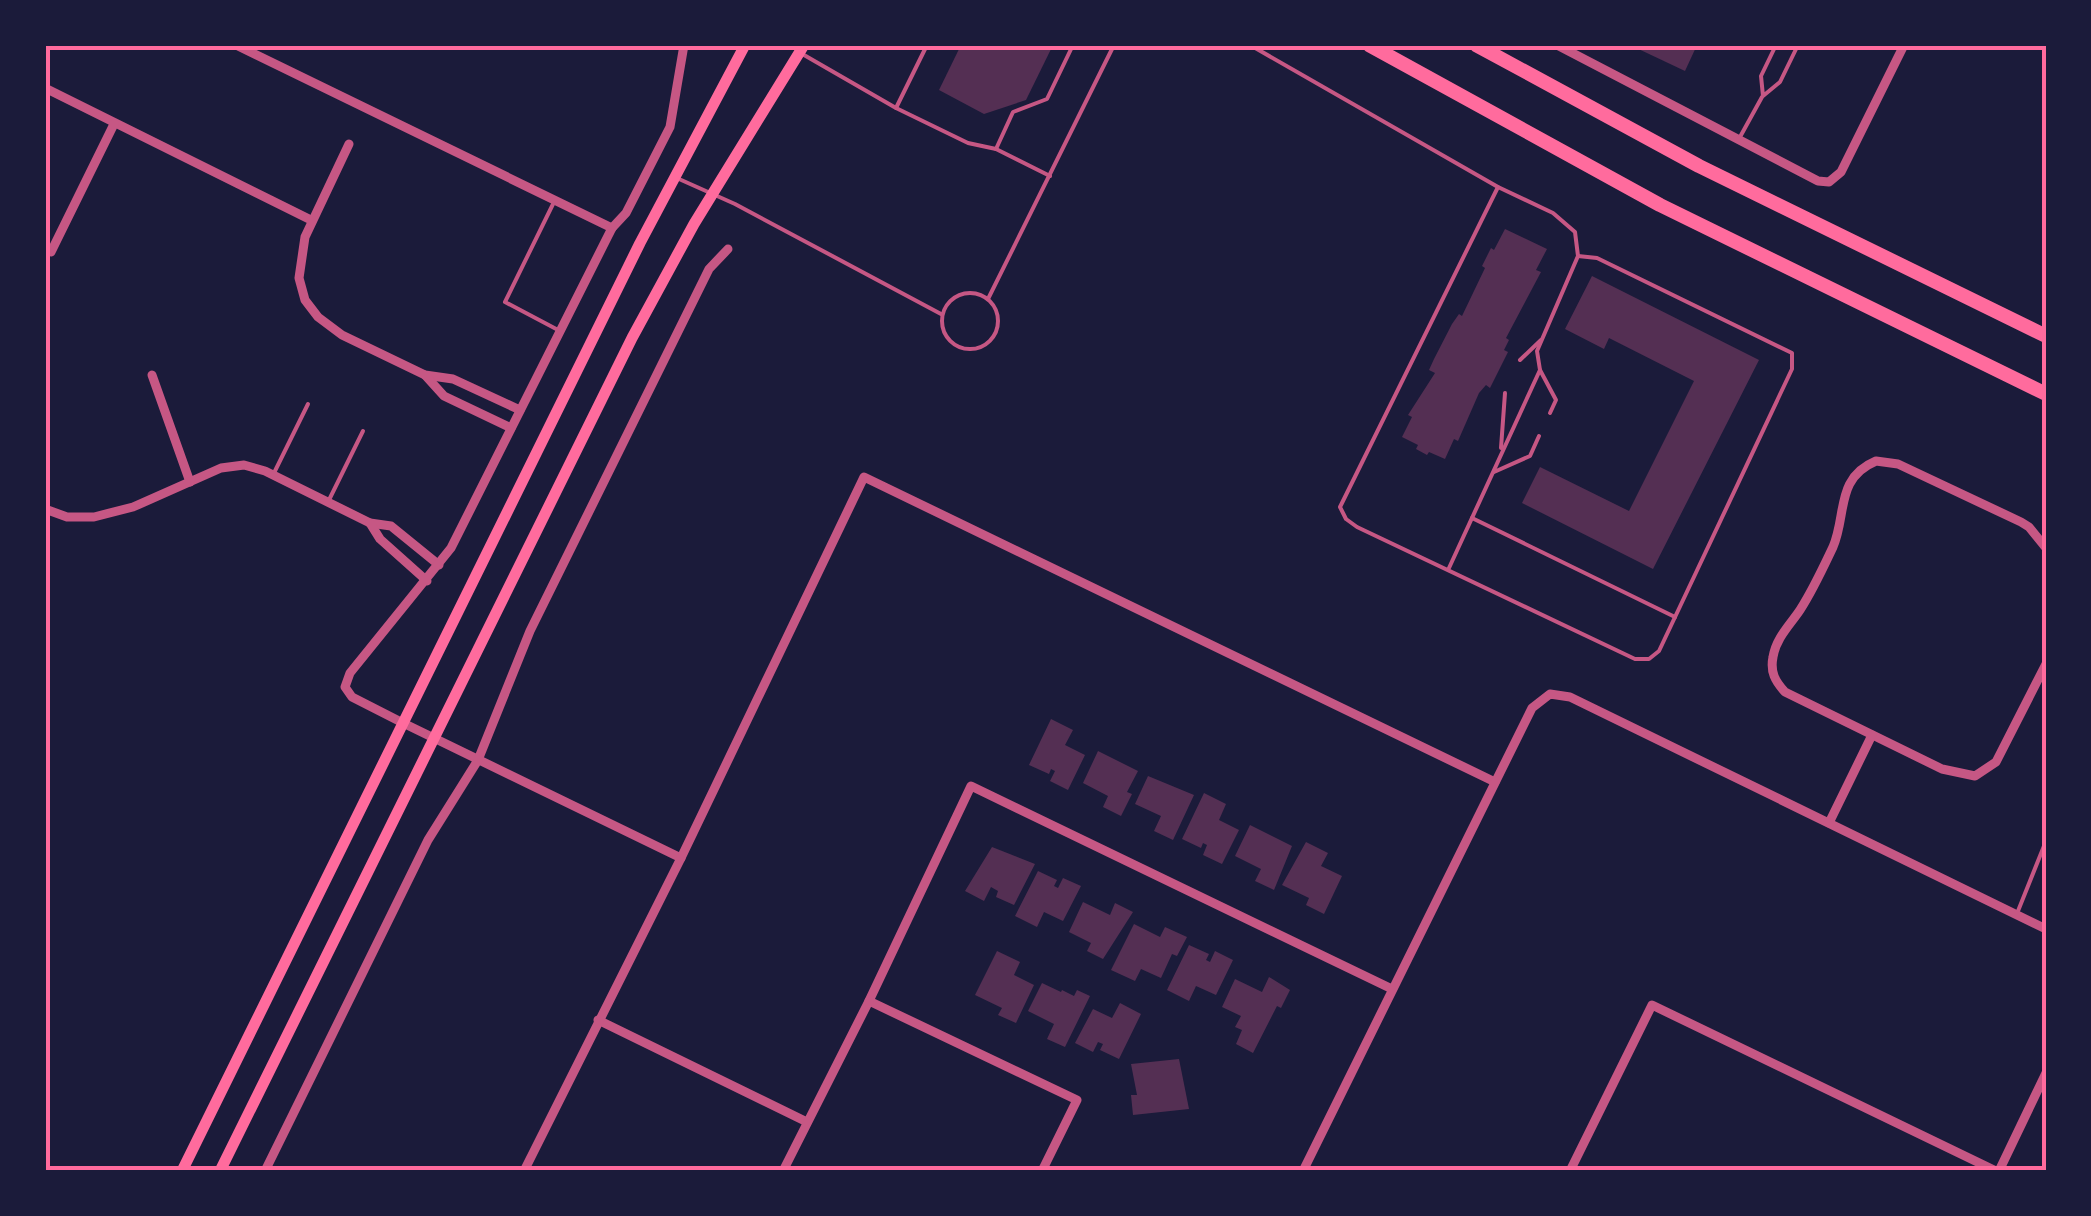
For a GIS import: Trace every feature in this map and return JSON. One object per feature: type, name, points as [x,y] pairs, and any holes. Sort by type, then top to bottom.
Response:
[{"type":"main road","points":[[182,1171],[675,177],[745,45]]},
{"type":"main road","points":[[1369,45],[1660,205],[2046,394]]},
{"type":"main road","points":[[1476,45],[1699,166],[2046,336]]},
{"type":"main road","points":[[220,1171],[632,338],[802,49]]},
{"type":"street","points":[[236,45],[612,228]]},
{"type":"street","points":[[681,858],[434,739],[352,697],[345,687],[346,680],[451,548],[612,228],[626,213],[670,126],[684,45]]},
{"type":"street","points":[[1558,45],[1737,141],[1818,181],[1829,182],[1840,172],[1904,45]]},
{"type":"street","points":[[45,88],[311,220]]},
{"type":"street","points":[[51,252],[114,124]]},
{"type":"street","points":[[349,144],[311,220],[300,260],[299,278],[306,300],[318,317],[342,335],[425,375],[453,378],[520,410]]},
{"type":"street","points":[[265,1171],[428,840],[478,760],[530,631],[709,269],[728,250]]},
{"type":"street","points":[[152,374],[190,482]]},
{"type":"street","points":[[425,375],[444,396],[511,428]]},
{"type":"street","points":[[2046,548],[2021,522],[1898,464],[1876,461],[1856,474],[1841,502],[1835,542],[1803,606],[1780,638],[1772,661],[1773,673],[1785,692],[1942,769],[1975,776],[1996,762],[2046,664]]},
{"type":"street","points":[[45,508],[67,517],[94,517],[133,507],[221,468],[244,465],[273,475],[370,523],[391,526],[440,565]]},
{"type":"street","points":[[524,1171],[681,858],[864,477],[1495,782]]},
{"type":"street","points":[[370,523],[380,540],[427,581]]},
{"type":"street","points":[[1303,1171],[1532,708],[1550,694],[1570,696],[2046,928]]},
{"type":"street","points":[[1830,823],[1872,735]]},
{"type":"street","points":[[783,1171],[971,786],[1392,990]]},
{"type":"street","points":[[869,1001],[1077,1100],[1042,1171]]},
{"type":"street","points":[[1570,1171],[1652,1005],[1998,1171],[2046,1074]]},
{"type":"street","points":[[598,1020],[807,1122]]},
{"type":"lane","points":[[896,108],[927,45]]},
{"type":"lane","points":[[996,148],[1013,112],[1047,98],[1073,45]]},
{"type":"lane","points":[[988,298],[1114,45]]},
{"type":"lane","points":[[1250,45],[1570,225],[1578,256],[1538,351],[1540,370],[1556,400],[1550,413]]},
{"type":"lane","points":[[1763,96],[1761,76],[1776,45]]},
{"type":"lane","points":[[1737,141],[1763,96],[1780,82],[1798,45]]},
{"type":"lane","points":[[802,49],[896,108],[968,143],[996,148],[1051,176]]},
{"type":"lane","points":[[675,177],[942,314]]},
{"type":"lane","points":[[1498,187],[1340,506],[1346,520],[1358,527],[1636,659],[1649,659],[1658,651],[1675,617],[1792,369],[1792,353],[1597,258],[1578,256]]},
{"type":"lane","points":[[555,200],[505,302],[560,330]]},
{"type":"lane","points":[[970,292],[988,298],[997,313],[997,330],[978,348],[961,348],[943,332],[942,314],[945,306],[960,294],[970,292]]},
{"type":"lane","points":[[1520,360],[1544,336]]},
{"type":"lane","points":[[1449,568],[1540,370]]},
{"type":"lane","points":[[1501,455],[1505,393]]},
{"type":"lane","points":[[273,475],[308,404]]},
{"type":"lane","points":[[328,502],[363,431]]},
{"type":"lane","points":[[1494,472],[1530,456],[1539,436]]},
{"type":"lane","points":[[1472,518],[1675,617]]},
{"type":"lane","points":[[2016,914],[2046,841]]},
{"type":"building","points":[[961,45],[1053,45],[1026,100],[984,114],[939,90]]},
{"type":"building","points":[[1630,45],[1697,45],[1685,71]]},
{"type":"building","points":[[1505,229],[1547,249],[1536,270],[1541,272],[1506,338],[1509,340],[1504,350],[1508,352],[1490,388],[1486,385],[1479,393],[1458,441],[1454,439],[1445,459],[1429,452],[1427,455],[1402,437],[1412,417],[1408,415],[1435,373],[1429,370],[1434,359],[1452,324],[1459,314],[1462,316],[1485,268],[1482,266]]},
{"type":"building","points":[[1592,276],[1759,360],[1653,569],[1522,503],[1540,467],[1629,511],[1694,381],[1609,338],[1604,349],[1565,329]]},
{"type":"building","points":[[1051,719],[1073,730],[1065,745],[1085,755],[1068,790],[1050,781],[1055,771],[1051,769],[1049,774],[1029,765]]},
{"type":"building","points":[[1098,751],[1138,771],[1121,816],[1103,807],[1108,796],[1083,783]]},
{"type":"building","points":[[1148,776],[1194,795],[1173,840],[1154,831],[1161,816],[1135,804]]},
{"type":"building","points":[[1204,793],[1226,804],[1219,820],[1239,830],[1222,864],[1203,855],[1207,845],[1203,843],[1201,848],[1182,839]]},
{"type":"building","points":[[1250,825],[1292,846],[1274,890],[1255,881],[1261,869],[1235,856]]},
{"type":"building","points":[[1306,842],[1328,853],[1321,866],[1342,876],[1324,914],[1306,905],[1309,898],[1282,885]]},
{"type":"building","points":[[992,847],[1035,864],[1014,905],[996,897],[998,891],[991,887],[984,901],[965,891]]},
{"type":"building","points":[[1038,871],[1057,880],[1054,886],[1058,888],[1063,878],[1081,886],[1063,921],[1044,912],[1037,927],[1015,916]]},
{"type":"building","points":[[1083,902],[1110,915],[1115,903],[1133,912],[1103,959],[1087,951],[1091,943],[1069,932]]},
{"type":"building","points":[[1134,924],[1160,937],[1165,927],[1187,937],[1177,956],[1172,954],[1161,978],[1141,969],[1135,981],[1111,970]]},
{"type":"building","points":[[1189,945],[1209,954],[1206,960],[1210,962],[1215,951],[1233,960],[1216,995],[1196,986],[1189,1001],[1167,990]]},
{"type":"building","points":[[997,951],[1020,962],[1014,975],[1034,985],[1016,1023],[998,1015],[1002,1008],[975,995]]},
{"type":"building","points":[[1269,977],[1290,990],[1281,1008],[1277,1006],[1253,1053],[1236,1044],[1242,1030],[1235,1027],[1241,1016],[1222,1007],[1235,979],[1262,992]]},
{"type":"building","points":[[1042,983],[1074,996],[1077,990],[1090,996],[1065,1047],[1047,1039],[1054,1024],[1028,1011]]},
{"type":"building","points":[[1120,1003],[1141,1014],[1119,1059],[1100,1050],[1103,1044],[1098,1042],[1093,1052],[1075,1043],[1093,1009],[1112,1018]]},
{"type":"building","points":[[1179,1059],[1189,1109],[1133,1115],[1131,1095],[1137,1095],[1131,1064]]}]
